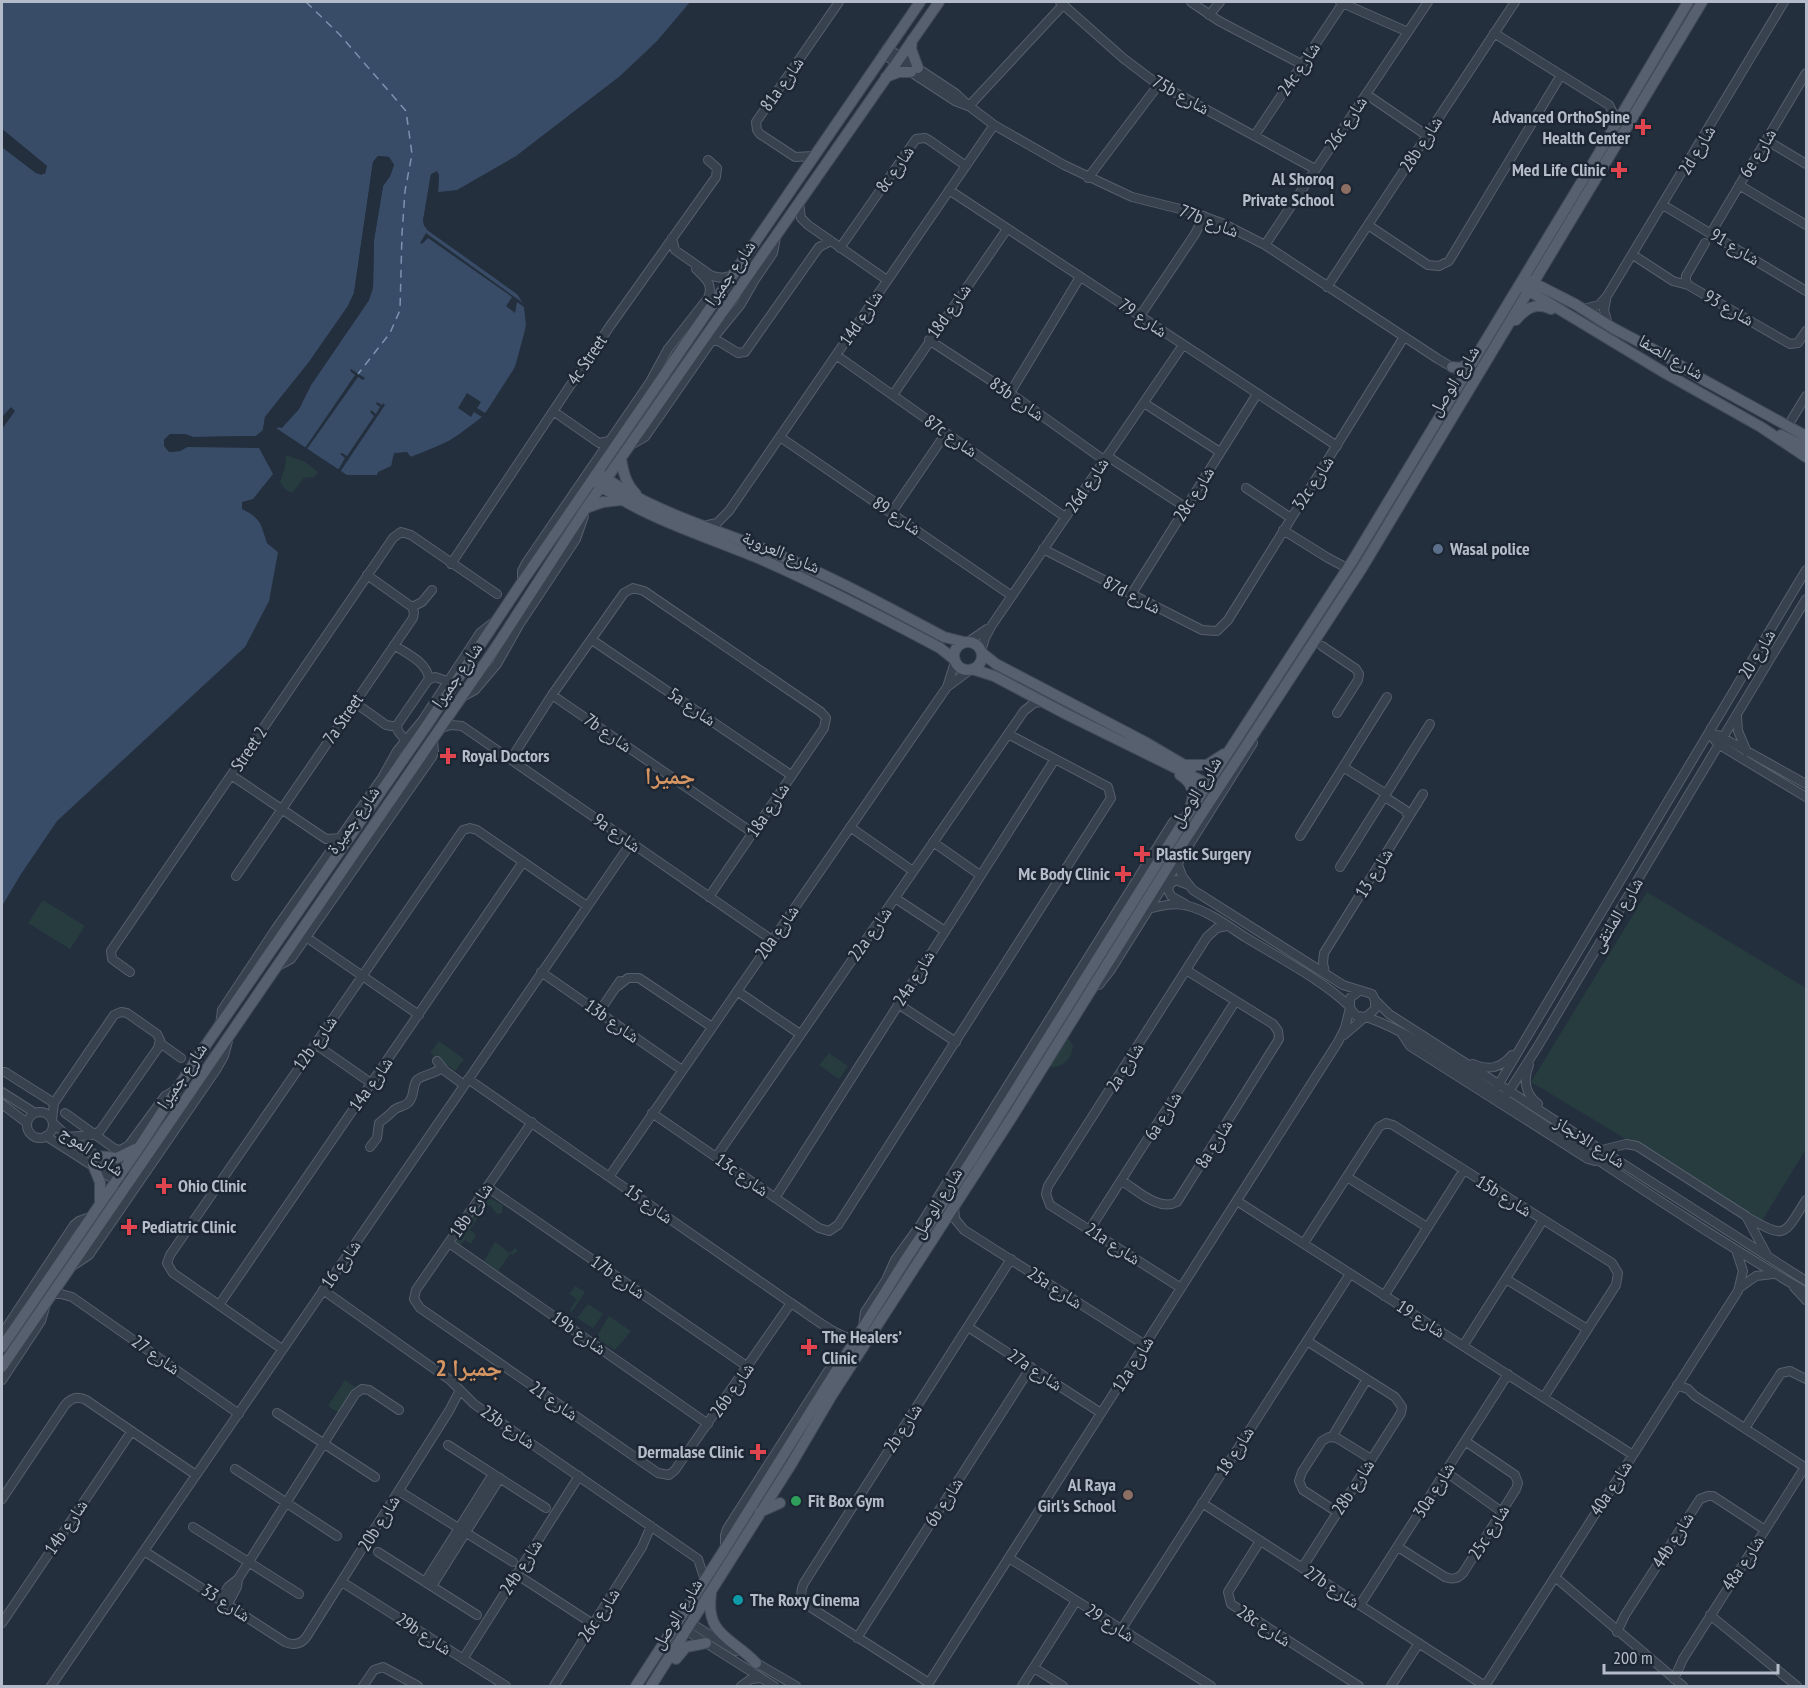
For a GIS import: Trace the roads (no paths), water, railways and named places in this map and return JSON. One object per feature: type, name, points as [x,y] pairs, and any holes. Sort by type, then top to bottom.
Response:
[{"type":"main road","name":"شارع جميرا","points":[[2,1367],[70,1267],[124,1180],[228,1037],[459,701],[586,508],[600,479],[695,322],[731,276],[920,2]]},
{"type":"main road","name":"شارع جميرا","points":[[2,1347],[99,1203],[124,1180],[140,1146],[177,1089],[519,587],[600,479],[631,445],[939,2]]},
{"type":"main road","name":"شارع الوصل","points":[[636,1686],[904,1262],[971,1161],[1037,1047],[1187,817],[1258,726],[1368,556],[1500,338],[1526,283],[1570,201],[1688,2]]},
{"type":"main road","points":[[1646,93],[1693,2]]},
{"type":"main road","name":"شارع الوصل","points":[[651,1686],[792,1463],[832,1395],[954,1206],[990,1157],[1214,785],[1230,750],[1340,580],[1473,360],[1526,283],[1548,258],[1702,2]]},
{"type":"main road","points":[[886,77],[914,70],[912,40]]},
{"type":"main road","points":[[1548,258],[1544,272],[1547,281],[1579,307]]},
{"type":"main road","name":"شارع الصفا","points":[[1526,283],[1579,307],[1806,436]]},
{"type":"main road","name":"شارع الصفا","points":[[1526,283],[1572,316],[1665,373],[1761,427],[1806,457]]},
{"type":"main road","points":[[1500,338],[1523,312],[1532,307],[1546,307],[1565,316],[1572,316]]},
{"type":"main road","points":[[1452,367],[1464,367],[1473,360]]},
{"type":"main road","points":[[1761,427],[1806,447]]},
{"type":"main road","points":[[1368,556],[1367,547],[1414,468],[1419,449]]},
{"type":"main road","points":[[1794,450],[1806,464]]},
{"type":"main road","points":[[621,458],[628,484],[643,501]]},
{"type":"main road","name":"شارع العروبة","points":[[600,479],[621,500],[667,523],[806,579],[940,648],[955,661]]},
{"type":"main road","name":"شارع العروبة","points":[[600,479],[643,501],[812,569],[944,638],[966,642]]},
{"type":"main road","points":[[586,508],[603,502],[621,500]]},
{"type":"main road","points":[[1291,674],[1298,657],[1350,576],[1351,571],[1347,568]]},
{"type":"main road","points":[[966,642],[976,644],[996,664],[1145,742],[1214,785],[1155,758],[994,676],[961,668],[955,661],[955,651],[966,642]]},
{"type":"main road","points":[[971,670],[979,665],[982,652]]},
{"type":"main road","points":[[1185,765],[1207,765],[1230,750]]},
{"type":"main road","points":[[386,809],[383,802],[411,759],[407,753]]},
{"type":"main road","points":[[1155,758],[1162,766],[1189,782],[1193,795],[1187,817]]},
{"type":"main road","points":[[1035,1080],[1036,1098]]},
{"type":"main road","points":[[99,1203],[100,1182],[95,1161],[129,1154],[140,1146]]},
{"type":"main road","points":[[944,1222],[943,1213],[967,1174],[971,1161]]},
{"type":"main road","points":[[832,1395],[856,1352],[855,1340]]},
{"type":"main road","points":[[760,1512],[780,1503]]},
{"type":"main road","points":[[712,1590],[710,1611],[715,1627],[756,1663]]},
{"type":"main road","points":[[658,1675],[660,1661],[677,1632],[677,1624]]},
{"type":"main road","points":[[658,1675],[670,1667],[686,1647],[706,1643]]},
{"type":"street","name":"81a شارع","points":[[795,157],[760,134],[756,122],[839,2]]},
{"type":"street","points":[[1191,2],[1209,15],[1302,64]]},
{"type":"street","points":[[1209,15],[1220,2]]},
{"type":"street","points":[[1342,2],[1408,32]]},
{"type":"street","name":"24c شارع","points":[[1255,135],[1342,2]]},
{"type":"street","name":"26c شارع","points":[[1265,245],[1428,2]]},
{"type":"street","name":"28b شارع","points":[[1327,287],[1515,2]]},
{"type":"street","points":[[1679,2],[1680,14]]},
{"type":"street","name":"2d شارع","points":[[1607,296],[1784,2]]},
{"type":"street","points":[[969,106],[1062,3]]},
{"type":"street","name":"75b شارع","points":[[1062,3],[1123,58],[1159,84],[1316,169]]},
{"type":"street","points":[[1494,33],[1609,105],[1617,121]]},
{"type":"street","name":"77b شارع","points":[[885,51],[955,93],[994,125],[1040,153],[1142,200],[1204,216],[1234,228],[1265,245],[1465,375]]},
{"type":"street","points":[[1368,225],[1428,265],[1439,266],[1449,261],[1561,75]]},
{"type":"street","name":"6e شارع","points":[[1711,233],[1806,77]]},
{"type":"street","points":[[1088,177],[1159,84]]},
{"type":"street","points":[[1366,94],[1426,135]]},
{"type":"street","points":[[1609,105],[1626,105]]},
{"type":"street","name":"14d شارع","points":[[703,526],[717,523],[729,512],[994,125]]},
{"type":"street","name":"8c شارع","points":[[840,248],[916,139],[925,138],[966,166]]},
{"type":"street","points":[[1766,140],[1806,164]]},
{"type":"street","points":[[800,175],[795,157],[813,156]]},
{"type":"street","name":"4c Street","points":[[451,564],[553,411],[716,177],[717,168],[708,160]]},
{"type":"street","points":[[1739,185],[1806,225]]},
{"type":"street","name":"شارع 79","points":[[949,190],[1337,446]]},
{"type":"street","points":[[799,202],[801,218],[808,225],[887,280]]},
{"type":"street","name":"شارع 91","points":[[1663,205],[1806,291]]},
{"type":"street","points":[[1140,316],[1195,234],[1204,216]]},
{"type":"street","points":[[784,223],[808,225]]},
{"type":"street","name":"18d شارع","points":[[893,395],[928,340],[1007,228]]},
{"type":"street","points":[[631,445],[639,442],[648,434],[713,340],[741,304],[771,256],[776,235]]},
{"type":"street","points":[[672,238],[675,250],[712,276],[722,278],[731,276]]},
{"type":"street","points":[[713,340],[738,353],[745,352],[819,247],[831,241]]},
{"type":"street","name":"شارع 93","points":[[1705,243],[1686,276],[1688,285],[1790,344],[1798,343],[1806,331]]},
{"type":"street","points":[[662,252],[676,256],[712,280],[716,288],[716,297]]},
{"type":"street","points":[[1632,255],[1673,281],[1688,285]]},
{"type":"street","points":[[497,594],[519,587],[526,563],[650,382],[668,349],[695,322],[711,291],[708,281],[696,269]]},
{"type":"street","points":[[1010,393],[1080,277]]},
{"type":"street","points":[[1579,307],[1599,305],[1607,296]]},
{"type":"street","points":[[1607,296],[1604,310],[1608,325]]},
{"type":"street","name":"32c شارع","points":[[1221,628],[1404,337]]},
{"type":"street","name":"83b شارع","points":[[928,340],[1106,458],[1185,507]]},
{"type":"street","name":"26d شارع","points":[[982,652],[985,638],[992,625],[1183,345]]},
{"type":"street","name":"87c شارع","points":[[836,355],[1065,517]]},
{"type":"street","name":"77b شارع","points":[[1438,359],[1453,374],[1456,390]]},
{"type":"street","name":"28c شارع","points":[[1131,595],[1257,394]]},
{"type":"street","points":[[1792,419],[1806,396]]},
{"type":"street","points":[[1144,403],[1220,452]]},
{"type":"street","points":[[553,411],[599,443],[601,454]]},
{"type":"street","points":[[892,512],[946,433]]},
{"type":"street","name":"شارع 89","points":[[780,437],[1012,596]]},
{"type":"street","points":[[599,443],[609,441]]},
{"type":"street","points":[[1246,488],[1291,518]]},
{"type":"street","points":[[729,512],[725,525],[731,537]]},
{"type":"street","points":[[1283,530],[1347,568]]},
{"type":"street","name":"Street 2","points":[[130,972],[112,959],[111,951],[396,534],[411,535],[451,564]]},
{"type":"street","name":"87d شارع","points":[[1043,549],[1202,630],[1212,632],[1221,628]]},
{"type":"street","points":[[1328,558],[1337,568],[1340,580]]},
{"type":"street","points":[[451,564],[497,594]]},
{"type":"street","name":"شارع 20","points":[[1711,731],[1806,570]]},
{"type":"street","points":[[367,575],[412,607],[424,600],[432,590]]},
{"type":"street","name":"18a شارع","points":[[592,640],[624,593],[633,588],[639,588],[824,715],[826,722],[824,728],[709,897]]},
{"type":"street","points":[[497,594],[499,617]]},
{"type":"street","name":"شارع 20","points":[[1725,740],[1738,713],[1806,599]]},
{"type":"street","name":"7a Street","points":[[236,876],[413,618],[412,607]]},
{"type":"street","name":"شارع جميرة","points":[[220,1027],[219,1016],[222,1010],[382,778],[394,755],[422,721],[482,630],[499,617]]},
{"type":"street","name":"26d شارع","points":[[966,642],[978,637],[992,625]]},
{"type":"street","points":[[510,759],[592,640]]},
{"type":"street","name":"5a شارع","points":[[592,640],[791,775]]},
{"type":"street","points":[[394,645],[424,666],[429,679]]},
{"type":"street","points":[[1322,646],[1356,669],[1359,674],[1358,680],[1337,713]]},
{"type":"street","name":"20a شارع","points":[[609,1177],[946,687],[955,661]]},
{"type":"street","name":"20a شارع","points":[[946,687],[971,670]]},
{"type":"street","points":[[397,727],[429,679],[435,677],[447,681]]},
{"type":"street","points":[[1023,692],[1026,699],[1024,711]]},
{"type":"street","name":"7b شارع","points":[[552,695],[753,833]]},
{"type":"street","points":[[1300,836],[1387,697]]},
{"type":"street","points":[[459,701],[457,716],[462,726]]},
{"type":"street","points":[[354,702],[386,725],[397,727],[405,740]]},
{"type":"street","name":"22a شارع","points":[[716,1157],[1024,711],[1034,703],[1042,702]]},
{"type":"street","points":[[1738,713],[1738,731],[1748,752]]},
{"type":"street","points":[[1340,867],[1430,724]]},
{"type":"street","points":[[441,728],[451,725],[462,726]]},
{"type":"street","name":"9a شارع","points":[[462,726],[772,940]]},
{"type":"street","points":[[1088,996],[1110,971],[1248,752],[1258,726]]},
{"type":"street","points":[[1711,731],[1715,728],[1736,755],[1806,797]]},
{"type":"street","points":[[1711,731],[1806,784]]},
{"type":"street","name":"شارع الملتقى","points":[[1497,1088],[1711,731]]},
{"type":"street","points":[[898,1004],[956,1042],[1111,798],[1108,787],[1008,734]]},
{"type":"street","points":[[276,967],[290,961],[432,757],[433,740]]},
{"type":"street","name":"شارع الملتقى","points":[[1507,1095],[1698,780],[1725,740]]},
{"type":"street","points":[[1698,780],[1704,776],[1718,757],[1727,754],[1736,755]]},
{"type":"street","points":[[1695,755],[1705,757],[1708,764]]},
{"type":"street","name":"24a شارع","points":[[775,1198],[1055,759]]},
{"type":"street","points":[[1343,767],[1386,794],[1415,807]]},
{"type":"street","points":[[231,775],[326,838],[341,838]]},
{"type":"street","points":[[1386,794],[1405,810],[1409,817]]},
{"type":"street","name":"شارع 13","points":[[1324,953],[1424,794]]},
{"type":"street","points":[[850,827],[913,871]]},
{"type":"street","name":"12b شارع","points":[[219,1305],[170,1271],[167,1263],[170,1255],[362,975],[466,828],[474,828],[523,862]]},
{"type":"street","points":[[326,838],[329,854]]},
{"type":"street","points":[[933,842],[980,875]]},
{"type":"street","name":"شارع 16","points":[[51,1686],[631,843]]},
{"type":"street","points":[[523,862],[587,906]]},
{"type":"street","name":"14a شارع","points":[[219,1305],[523,862]]},
{"type":"street","points":[[1178,862],[1182,876],[1193,890]]},
{"type":"street","points":[[1179,880],[1193,890],[1343,985],[1369,992],[1376,1000],[1373,1012],[1365,1017],[1356,1016],[1334,993],[1227,926],[1171,896],[1169,886],[1173,881],[1179,880]]},
{"type":"street","points":[[895,898],[945,931]]},
{"type":"street","points":[[1148,909],[1165,904],[1189,906]]},
{"type":"street","points":[[1203,913],[1208,923],[1207,937]]},
{"type":"street","name":"2a شارع","points":[[1046,1198],[1048,1186],[1207,937],[1217,928],[1227,926]]},
{"type":"street","points":[[306,937],[419,1015]]},
{"type":"street","points":[[1305,961],[1318,958],[1324,953]]},
{"type":"street","points":[[1324,953],[1325,973]]},
{"type":"street","points":[[1186,970],[1235,1002]]},
{"type":"street","name":"13b شارع","points":[[541,972],[682,1070]]},
{"type":"street","points":[[599,1012],[618,986],[633,977],[648,983],[712,1027]]},
{"type":"street","points":[[737,991],[800,1034]]},
{"type":"street","points":[[1349,1007],[1352,995],[1359,991]]},
{"type":"street","name":"شارع الانجاز","points":[[1376,1000],[1389,1014],[1671,1209],[1806,1292]]},
{"type":"street","name":"8a شارع","points":[[1122,1181],[1159,1204],[1167,1206],[1177,1202],[1277,1043],[1278,1031],[1274,1024],[1235,1002]]},
{"type":"street","name":"6a شارع","points":[[1090,1229],[1235,1002]]},
{"type":"street","name":"12a شارع","points":[[928,1685],[1338,1042],[1345,1028],[1349,1007]]},
{"type":"street","points":[[54,1103],[51,1131],[46,1136],[34,1136],[28,1130],[27,1123],[31,1115],[54,1103],[117,1013],[127,1014],[157,1034],[160,1043],[181,1058]]},
{"type":"street","name":"12a شارع","points":[[1338,1042],[1365,1017]]},
{"type":"street","name":"شارع الانجاز","points":[[1365,1017],[1402,1034],[1497,1088]]},
{"type":"street","points":[[1402,1034],[1410,1046],[1588,1159],[1601,1161]]},
{"type":"street","points":[[70,1267],[89,1255],[216,1071],[224,1056],[228,1037]]},
{"type":"street","points":[[1425,1037],[1441,1043],[1474,1064],[1486,1068],[1505,1063],[1526,1038]]},
{"type":"street","name":"13c شارع","points":[[652,1113],[819,1228],[834,1229],[842,1221],[956,1042]]},
{"type":"street","points":[[68,1137],[95,1134],[100,1131],[160,1043]]},
{"type":"street","points":[[315,1044],[371,1083]]},
{"type":"street","points":[[1538,1046],[1526,1074],[1528,1091],[1534,1101],[1573,1126],[1587,1139]]},
{"type":"street","name":"شارع الوصل","points":[[863,1328],[864,1314],[886,1280],[895,1260],[909,1243],[1037,1047]]},
{"type":"street","name":"شارع 15","points":[[370,1147],[377,1138],[379,1123],[389,1118],[394,1110],[406,1105],[411,1099],[417,1080],[420,1077],[434,1074],[439,1064],[532,1122],[830,1329],[855,1340]]},
{"type":"street","points":[[5,1072],[54,1103]]},
{"type":"street","points":[[65,1113],[115,1149],[124,1149],[166,1094],[177,1089]]},
{"type":"street","points":[[2,1092],[35,1113],[47,1114],[52,1122]]},
{"type":"street","name":"شارع الانجاز","points":[[1507,1095],[1587,1139],[1806,1281]]},
{"type":"street","points":[[2,1104],[27,1123]]},
{"type":"street","name":"شارع الموج","points":[[52,1122],[95,1161]]},
{"type":"street","name":"18b شارع","points":[[414,1299],[416,1290],[532,1122]]},
{"type":"street","name":"15b شارع","points":[[1347,1177],[1379,1127],[1386,1123],[1394,1125],[1612,1263],[1618,1274],[1616,1286],[1587,1329]]},
{"type":"street","name":"شارع الموج","points":[[46,1136],[95,1161],[124,1180]]},
{"type":"street","points":[[1602,1150],[1626,1144],[1637,1146],[1773,1232],[1782,1232],[1789,1227],[1806,1200]]},
{"type":"street","points":[[1384,1296],[1464,1170]]},
{"type":"street","points":[[1304,1243],[1347,1177],[1427,1227]]},
{"type":"street","name":"17b شارع","points":[[487,1187],[748,1367]]},
{"type":"street","name":"21a شارع","points":[[1046,1198],[1050,1205],[1181,1288]]},
{"type":"street","name":"شارع 19","points":[[1237,1201],[1634,1453]]},
{"type":"street","points":[[954,1206],[956,1219],[964,1230]]},
{"type":"street","points":[[1746,1216],[1768,1258]]},
{"type":"street","points":[[2,1334],[74,1225],[90,1217]]},
{"type":"street","points":[[1463,1346],[1543,1220]]},
{"type":"street","name":"25a شارع","points":[[944,1222],[964,1230],[1145,1345]]},
{"type":"street","name":"19b شارع","points":[[449,1243],[708,1424]]},
{"type":"street","name":"40a شارع","points":[[1736,1251],[1742,1262],[1743,1271],[1738,1291]]},
{"type":"street","name":"2b شارع","points":[[857,1638],[807,1605],[802,1599],[801,1591],[804,1583],[1011,1259]]},
{"type":"street","name":"شارع 18","points":[[1121,1630],[1350,1274]]},
{"type":"street","name":"40a شارع","points":[[1486,1685],[1738,1291],[1748,1280],[1756,1276],[1775,1274]]},
{"type":"street","points":[[63,1277],[72,1297]]},
{"type":"street","points":[[1506,1279],[1587,1329],[1544,1397]]},
{"type":"street","name":"شارع الانجاز","points":[[1793,1284],[1806,1300]]},
{"type":"street","name":"23b شارع","points":[[323,1290],[450,1380],[462,1393],[698,1559]]},
{"type":"street","name":"شارع 27","points":[[49,1297],[61,1294],[72,1297],[239,1414]]},
{"type":"street","points":[[2,1380],[42,1321],[49,1297]]},
{"type":"street","name":"شارع 21","points":[[414,1299],[420,1308],[649,1467],[658,1473],[669,1475]]},
{"type":"street","name":"26b شارع","points":[[669,1475],[708,1424],[791,1303]]},
{"type":"street","points":[[219,1305],[282,1349]]},
{"type":"street","name":"27a شارع","points":[[968,1327],[1101,1413]]},
{"type":"street","name":"شارع 15","points":[[830,1329],[843,1342],[844,1359]]},
{"type":"street","points":[[1307,1341],[1366,1379],[1332,1437],[1322,1441],[1302,1472],[1299,1481],[1303,1490],[1337,1512]]},
{"type":"street","name":"6b شارع","points":[[857,1638],[1030,1368]]},
{"type":"street","points":[[1745,1428],[1781,1373],[1790,1371],[1806,1379]]},
{"type":"street","points":[[1685,1373],[1691,1394]]},
{"type":"street","name":"30a شارع","points":[[1360,1605],[1508,1374]]},
{"type":"street","name":"28b شارع","points":[[1302,1568],[1401,1413],[1401,1405],[1395,1397],[1366,1379]]},
{"type":"street","points":[[1677,1385],[1806,1468]]},
{"type":"street","points":[[225,1602],[228,1587],[238,1580],[356,1394],[362,1389],[369,1390],[399,1410]]},
{"type":"street","name":"20b شارع","points":[[308,1636],[462,1393]]},
{"type":"street","points":[[1669,1398],[1678,1394],[1691,1394]]},
{"type":"street","points":[[2,1499],[65,1405],[73,1399],[81,1398],[196,1475]]},
{"type":"street","points":[[277,1413],[375,1477]]},
{"type":"street","name":"14b شارع","points":[[2,1623],[131,1432]]},
{"type":"street","points":[[1332,1437],[1371,1459]]},
{"type":"street","name":"25c شارع","points":[[1398,1547],[1445,1577],[1458,1578],[1502,1512],[1516,1489],[1517,1479],[1511,1472],[1465,1442]]},
{"type":"street","points":[[448,1445],[546,1508]]},
{"type":"street","name":"48a شارع","points":[[1670,1676],[1806,1468]]},
{"type":"street","points":[[235,1469],[337,1536]]},
{"type":"street","points":[[1446,1472],[1502,1512]]},
{"type":"street","points":[[429,1584],[497,1476]]},
{"type":"street","name":"24b شارع","points":[[463,1659],[579,1476]]},
{"type":"street","points":[[399,1491],[513,1562]]},
{"type":"street","name":"44b شارع","points":[[1614,1629],[1697,1502],[1703,1497],[1717,1498],[1765,1530]]},
{"type":"street","name":"27b شارع","points":[[1202,1503],[1486,1685]]},
{"type":"street","points":[[194,1527],[299,1594]]},
{"type":"street","name":"26c شارع","points":[[554,1685],[654,1528]]},
{"type":"street","name":"28c شارع","points":[[1260,1542],[1228,1592],[1231,1604],[1359,1686]]},
{"type":"street","name":"شارع 33","points":[[144,1551],[290,1644],[300,1643],[308,1636]]},
{"type":"street","points":[[378,1552],[477,1615]]},
{"type":"street","points":[[705,1580],[698,1559],[722,1553]]},
{"type":"street","name":"شارع 29","points":[[1009,1558],[1211,1686]]},
{"type":"street","points":[[516,1574],[593,1624]]},
{"type":"street","points":[[1553,1580],[1683,1686]]},
{"type":"street","name":"29b شارع","points":[[342,1582],[506,1686]]},
{"type":"street","points":[[1022,1686],[1076,1601]]},
{"type":"street","points":[[1710,1615],[1797,1686]]},
{"type":"street","points":[[677,1624],[689,1627],[796,1686]]},
{"type":"street","points":[[689,1627],[706,1643],[774,1686]]},
{"type":"street","points":[[857,1638],[928,1685]]},
{"type":"street","points":[[1391,1686],[1419,1642]]},
{"type":"street","points":[[741,1686],[742,1665]]},
{"type":"street","points":[[363,1686],[374,1670],[380,1667],[388,1668],[418,1686]]},
{"type":"street","points":[[1034,1668],[1063,1686]]},
{"type":"street","points":[[741,1686],[751,1679],[761,1677]]},
{"type":"water","points":[[2,2],[690,2],[657,41],[620,76],[516,156],[457,190],[438,192],[439,174],[431,174],[423,221],[427,230],[517,294],[524,307],[526,323],[519,358],[492,405],[467,429],[439,446],[410,457],[407,452],[394,453],[391,466],[378,472],[377,475],[347,475],[276,428],[282,427],[299,409],[311,385],[369,300],[373,287],[374,240],[383,186],[394,165],[389,157],[378,156],[373,162],[354,293],[348,306],[309,362],[265,417],[263,430],[256,436],[193,437],[184,434],[170,434],[164,440],[169,452],[180,451],[187,447],[259,448],[273,474],[253,499],[242,502],[242,509],[255,516],[263,528],[267,543],[278,552],[269,601],[245,647],[57,821],[2,906],[2,429],[15,411],[11,407],[2,417],[2,147],[36,173],[42,175],[47,166],[2,129]]},
{"type":"place","name":"Advanced OrthoSpine Health Center","points":[[1643,127]]},
{"type":"place","name":"Med Life Clinic","points":[[1619,170]]},
{"type":"place","name":"Al Shoroq Private School","points":[[1346,189]]},
{"type":"place","name":"Wasal police","points":[[1438,549]]},
{"type":"place","name":"Royal Doctors","points":[[448,756]]},
{"type":"place","name":"Plastic Surgery","points":[[1142,854]]},
{"type":"place","name":"Mc Body Clinic","points":[[1123,874]]},
{"type":"place","name":"Ohio Clinic","points":[[164,1186]]},
{"type":"place","name":"Pediatric Clinic","points":[[129,1227]]},
{"type":"place","name":"The Healers’ Clinic","points":[[809,1347]]},
{"type":"place","name":"Dermalase Clinic","points":[[758,1452]]},
{"type":"place","name":"Al Raya Girl's School","points":[[1128,1495]]},
{"type":"place","name":"Fit Box Gym","points":[[796,1501]]},
{"type":"place","name":"The Roxy Cinema","points":[[738,1600]]},
{"type":"district","name":"جميرا","points":[[670,776]]},
{"type":"district","name":"جميرا 2","points":[[469,1368]]}]
